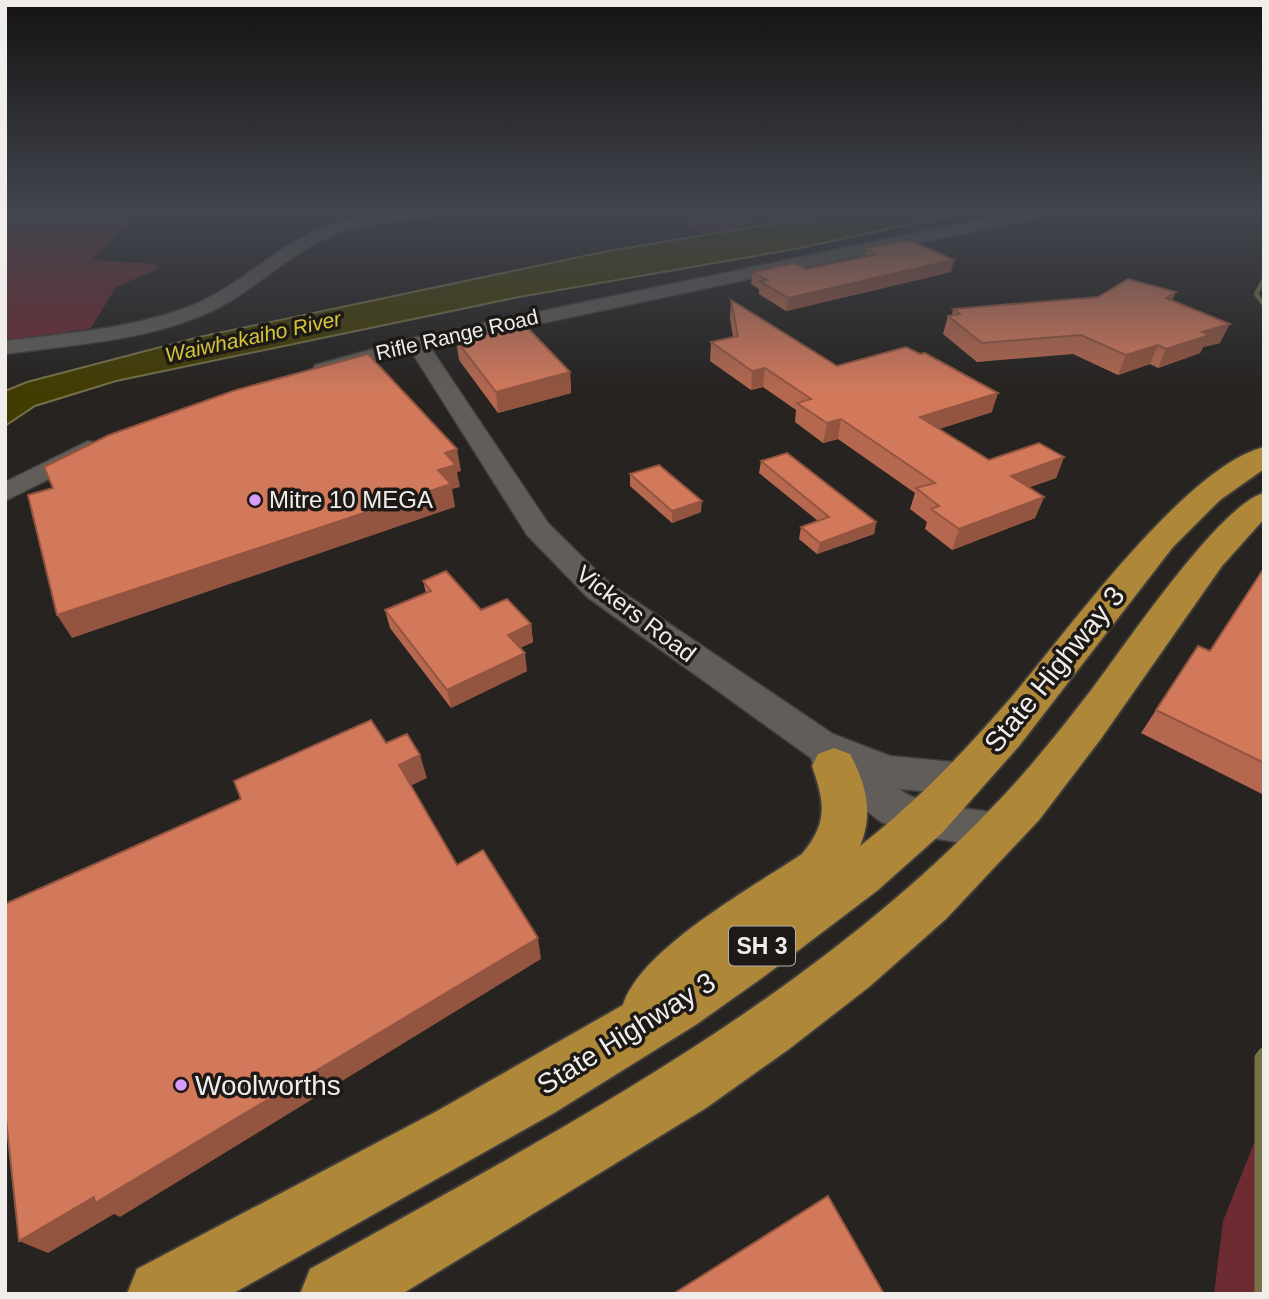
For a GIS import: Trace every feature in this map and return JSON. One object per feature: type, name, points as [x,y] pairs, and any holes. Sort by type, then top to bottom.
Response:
[{"type":"highway","name":"State Highway 3","points":[[162,1294],[616,1042],[675,1006],[829,901],[925,819],[964,779],[1077,645],[1131,574],[1175,526],[1204,498],[1264,456]]},
{"type":"highway","name":"SH 3","points":[[335,1294],[550,1171],[721,1063],[888,939],[1000,831],[1066,756],[1194,581],[1264,502]]},
{"type":"highway","points":[[616,1042],[695,957],[819,869],[834,852],[844,830],[845,790],[827,756]]},
{"type":"street","points":[[5,348],[124,329],[184,315],[227,295],[262,271]]},
{"type":"street","name":"Rifle Range Road","points":[[299,377],[417,344],[767,271]]},
{"type":"street","name":"Vickers Road","points":[[417,344],[537,528],[598,590],[827,756],[896,810],[925,819],[1000,831]]},
{"type":"street","points":[[5,493],[52,466],[110,440]]},
{"type":"street","name":"Vickers Road","points":[[827,756],[888,772],[964,779]]},
{"type":"shaded area","points":[[5,271],[154,271],[116,287],[91,328],[5,343]]},
{"type":"shaded area","points":[[1264,1118],[1264,1294],[1214,1294],[1223,1221]]},
{"type":"water","name":"Waiwhakaiho River","points":[[515,271],[671,271],[519,297],[116,381],[35,406],[5,426],[5,391],[27,382],[199,337]]},
{"type":"building","points":[[908,271],[788,298],[760,281],[767,280],[753,272]]},
{"type":"building","points":[[1128,279],[1176,292],[1166,298],[1230,324],[1202,332],[1210,335],[1166,349],[1158,345],[1126,355],[1081,335],[982,343],[948,316],[960,314],[953,309],[1098,297]]},
{"type":"building","points":[[731,300],[837,366],[906,347],[920,354],[925,353],[998,393],[920,417],[989,460],[1039,443],[1064,457],[1011,476],[1044,497],[959,529],[931,509],[939,506],[916,488],[935,483],[841,419],[827,423],[797,403],[811,399],[765,368],[752,371],[711,342],[738,336]]},
{"type":"building","points":[[526,326],[570,372],[496,392],[456,340]]},
{"type":"building","name":"Mitre 10 MEGA","points":[[368,354],[457,449],[445,453],[456,465],[438,470],[451,484],[57,615],[28,495],[53,488],[44,467],[109,435],[236,390]]},
{"type":"building","points":[[787,453],[876,522],[820,543],[801,527],[829,517],[761,461]]},
{"type":"building","points":[[659,465],[702,501],[672,511],[630,474]]},
{"type":"building","points":[[1264,568],[1264,763],[1156,710],[1198,646],[1210,651]]},
{"type":"building","points":[[446,571],[481,610],[507,599],[531,624],[508,635],[525,653],[447,690],[385,610],[431,591],[423,581]]},
{"type":"building","name":"Woolworths","points":[[371,720],[386,743],[407,734],[420,755],[399,765],[457,865],[483,850],[538,938],[95,1203],[94,1197],[19,1241],[5,1109],[5,904],[241,799],[234,781]]},
{"type":"building","points":[[828,1196],[884,1294],[673,1294]]},
{"type":"waterway","points":[[1264,279],[1256,294],[1264,305]]},
{"type":"waterway","points":[[1261,1294],[1261,1058],[1264,1054]]},
{"type":"place","name":"Mitre 10 MEGA","points":[[255,500]]},
{"type":"place","name":"Woolworths","points":[[181,1085]]}]
